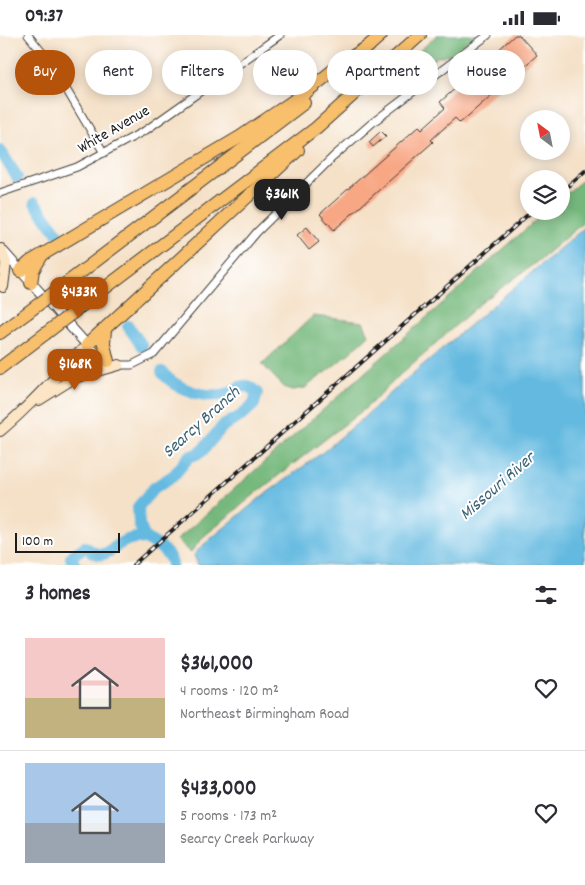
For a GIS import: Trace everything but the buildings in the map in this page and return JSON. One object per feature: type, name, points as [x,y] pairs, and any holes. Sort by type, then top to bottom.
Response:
[{"type":"highway","points":[[0,333],[272,129],[381,35]]},
{"type":"highway","points":[[0,368],[316,127],[420,35]]},
{"type":"highway","points":[[20,271],[30,262],[240,137],[305,93],[341,64],[369,46]]},
{"type":"highway","points":[[86,345],[178,259],[302,148],[316,127]]},
{"type":"highway","points":[[31,283],[33,270],[41,257]]},
{"type":"highway","points":[[105,329],[104,344],[113,363]]},
{"type":"main road","points":[[0,248],[6,263],[2,288]]},
{"type":"main road","points":[[2,288],[20,271]]},
{"type":"main road","points":[[0,431],[27,407],[86,345]]},
{"type":"main road","points":[[27,407],[74,377],[113,363]]},
{"type":"street","points":[[28,35],[50,62],[104,153]]},
{"type":"street","name":"White Avenue","points":[[0,193],[77,167],[146,130],[280,35]]},
{"type":"street","points":[[0,248],[86,345],[113,363],[132,365],[154,353],[257,232],[314,176],[372,123],[488,35]]},
{"type":"green space","points":[[437,35],[477,35],[456,50],[448,50],[448,55],[438,57],[438,50],[421,50]]},
{"type":"green space","points":[[585,178],[585,221],[538,261],[482,302],[402,373],[367,407],[261,489],[203,537],[190,553],[177,540],[536,220],[570,220],[570,190]]},
{"type":"green space","points":[[313,316],[363,322],[369,335],[345,357],[305,388],[293,390],[284,387],[262,364]]},
{"type":"water","name":"Missouri River","points":[[585,227],[585,565],[198,565],[194,555],[202,546],[260,498],[323,452]]},
{"type":"waterway","name":"Searcy Branch","points":[[0,150],[17,177]]},
{"type":"waterway","name":"Searcy Branch","points":[[35,203],[58,234]]},
{"type":"waterway","name":"Searcy Branch","points":[[128,326],[142,346]]},
{"type":"waterway","name":"Searcy Branch","points":[[145,538],[139,524],[138,507],[154,488],[174,475],[189,457],[201,452],[223,426],[241,416],[254,404],[257,393],[246,386],[226,394],[200,394],[182,388],[162,372]]},
{"type":"waterway","points":[[75,565],[71,558],[85,547],[96,553],[103,554],[125,541],[136,538],[142,538],[157,545],[168,556],[172,565]]},
{"type":"railway","points":[[570,184],[585,171]]},
{"type":"railway","points":[[133,565],[522,220]]}]
